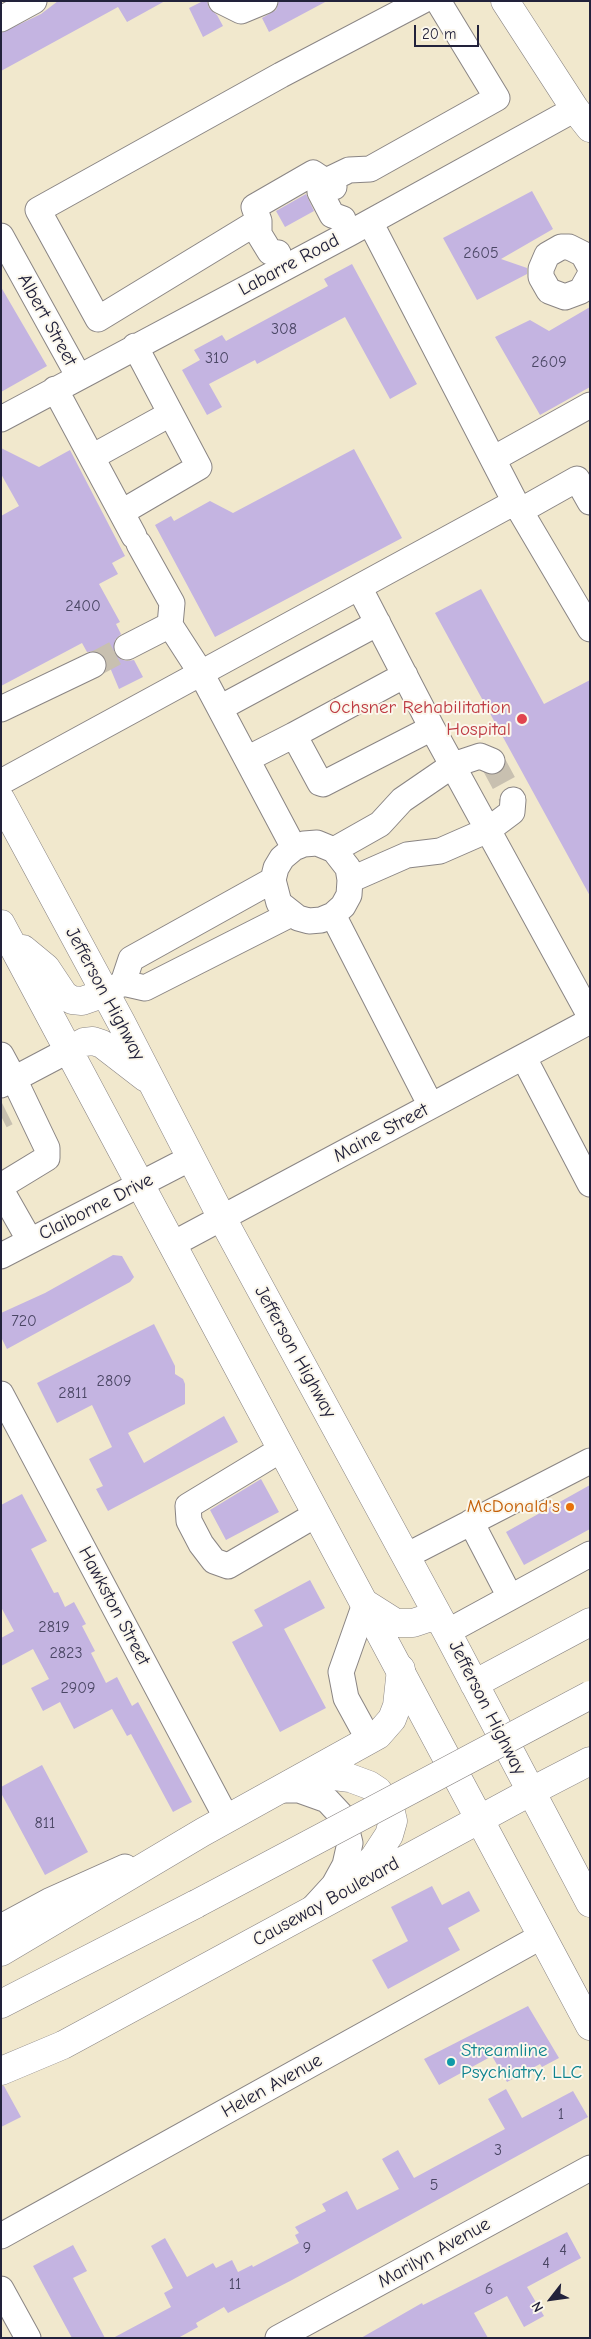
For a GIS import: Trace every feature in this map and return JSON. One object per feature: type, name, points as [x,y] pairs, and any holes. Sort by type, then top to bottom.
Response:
[{"type":"main road","points":[[505,1],[582,118]]},
{"type":"main road","name":"Jefferson Highway","points":[[1,800],[114,988],[152,1084],[590,1903]]},
{"type":"main road","points":[[5,930],[46,968],[64,995],[72,1000],[82,1001],[114,988]]},
{"type":"main road","points":[[5,930],[590,2026]]},
{"type":"main road","points":[[69,1050],[84,1042],[93,1041],[102,1044],[152,1084]]},
{"type":"main road","points":[[365,1604],[396,1623],[442,1624]]},
{"type":"main road","points":[[474,1684],[590,1622]]},
{"type":"main road","points":[[1,1952],[203,1832],[369,1740],[388,1726],[392,1719],[397,1706],[401,1669]]},
{"type":"main road","points":[[1,2004],[196,1904],[590,1695]]},
{"type":"main road","name":"Causeway Boulevard","points":[[1,2071],[63,2045],[479,1818],[590,1761]]},
{"type":"main road","points":[[311,1772],[350,1778],[369,1785],[385,1799],[393,1821],[389,1835],[374,1858],[323,1904]]},
{"type":"street","points":[[1,19],[34,1]]},
{"type":"street","points":[[222,1],[241,12],[265,1]]},
{"type":"street","points":[[259,221],[98,319],[38,210],[281,76],[422,1]]},
{"type":"street","points":[[324,182],[349,170],[370,169],[497,98],[438,1]]},
{"type":"street","name":"Labarre Road","points":[[1,419],[135,346],[282,260],[582,118]]},
{"type":"street","points":[[282,260],[281,245],[270,227],[259,221],[254,207],[313,173],[324,182],[334,186],[354,225],[493,459],[518,506],[590,629]]},
{"type":"street","name":"Albert Street","points":[[1,236],[78,377]]},
{"type":"street","points":[[586,255],[569,247],[561,247],[547,255],[540,269],[544,284],[557,295],[574,295],[586,285],[590,275]]},
{"type":"street","points":[[122,512],[199,468],[135,346]]},
{"type":"street","points":[[55,389],[172,603],[170,625],[201,673],[294,848]]},
{"type":"street","points":[[493,459],[590,405]]},
{"type":"street","points":[[92,457],[170,414]]},
{"type":"street","points":[[1,782],[359,586],[518,506],[577,479],[590,502]]},
{"type":"street","points":[[359,586],[432,728],[488,830],[587,1028]]},
{"type":"street","points":[[220,708],[378,623]]},
{"type":"street","points":[[127,647],[170,625]]},
{"type":"street","points":[[1,709],[93,665]]},
{"type":"street","points":[[247,760],[405,675]]},
{"type":"street","points":[[294,735],[320,783],[323,784],[432,728]]},
{"type":"street","points":[[334,850],[380,824],[402,800],[453,765],[480,756],[492,761]]},
{"type":"street","points":[[350,880],[407,855],[440,851],[488,830],[512,812],[512,800]]},
{"type":"street","points":[[304,844],[318,844],[334,850],[348,868],[350,880],[349,895],[343,906],[332,915],[321,920],[310,921],[290,914],[279,903],[273,880],[276,868],[282,858],[294,848],[304,844]]},
{"type":"street","points":[[273,880],[130,959],[114,988],[145,988],[290,914]]},
{"type":"street","points":[[332,915],[431,1106]]},
{"type":"street","name":"Maine Street","points":[[173,1244],[431,1106],[587,1028]]},
{"type":"street","points":[[8,1082],[69,1050]]},
{"type":"street","points":[[1,1055],[16,1108],[47,1148],[47,1158],[1,1186]]},
{"type":"street","points":[[524,1058],[590,1184]]},
{"type":"street","name":"Claiborne Drive","points":[[1,1256],[191,1158]]},
{"type":"street","points":[[1,1190],[30,1241]]},
{"type":"street","name":"Hawkston Street","points":[[1,1394],[227,1819]]},
{"type":"street","points":[[282,1448],[188,1506],[190,1521],[201,1544],[214,1561],[228,1566],[317,1514]]},
{"type":"street","points":[[406,1556],[590,1461]]},
{"type":"street","points":[[470,1522],[510,1597]]},
{"type":"street","points":[[442,1624],[510,1597],[590,1554]]},
{"type":"street","points":[[365,1604],[344,1658],[341,1672],[346,1698],[369,1740]]},
{"type":"street","points":[[281,1790],[299,1790],[326,1800],[341,1816],[347,1831],[350,1844],[344,1865],[323,1904]]},
{"type":"street","points":[[1,1927],[49,1901],[203,1832]]},
{"type":"street","name":"Helen Avenue","points":[[1,2236],[542,1936]]},
{"type":"street","name":"Causeway Boulevard","points":[[1,2082],[63,2045]]},
{"type":"street","name":"Marilyn Avenue","points":[[278,2338],[590,2168]]},
{"type":"street","points":[[1,2289],[28,2338]]},
{"type":"building","points":[[58,1],[165,1],[127,22],[118,7],[1,71],[1,33],[41,14]]},
{"type":"building","points":[[207,1],[209,8],[217,15],[223,26],[203,37],[189,8]]},
{"type":"building","points":[[279,1],[327,1],[269,32],[262,18],[276,10]]},
{"type":"building","points":[[532,191],[553,229],[501,259],[527,268],[527,274],[477,300],[443,238]]},
{"type":"building","points":[[306,194],[314,211],[285,227],[276,211]]},
{"type":"building","points":[[352,264],[417,384],[390,399],[345,317],[257,364],[255,360],[209,384],[222,407],[207,415],[182,370],[200,360],[194,350],[222,335],[226,341],[328,286],[324,279]]},
{"type":"building","points":[[1,287],[47,366],[1,392]]},
{"type":"building","points":[[590,307],[590,387],[540,415],[495,337],[530,320],[549,331]]},
{"type":"building","points":[[1,448],[39,467],[70,450],[125,556],[112,563],[118,574],[99,584],[120,622],[116,624],[121,634],[115,640],[114,653],[120,659],[134,660],[143,677],[119,689],[106,658],[95,651],[87,652],[82,643],[1,686],[1,516],[19,506],[1,474]]},
{"type":"building","points":[[354,449],[402,538],[215,637],[155,525],[171,516],[174,521],[210,501],[233,513]]},
{"type":"building","points":[[481,589],[544,704],[590,680],[590,896],[435,613]]},
{"type":"building","points":[[113,1255],[122,1256],[134,1277],[130,1282],[7,1349],[1,1337],[1,1313],[45,1293]]},
{"type":"building","points":[[154,1324],[175,1366],[175,1374],[183,1379],[185,1384],[185,1404],[128,1433],[144,1463],[224,1416],[238,1442],[108,1511],[96,1489],[103,1486],[89,1459],[112,1447],[92,1405],[57,1423],[37,1383]]},
{"type":"building","points":[[261,1479],[279,1512],[226,1540],[210,1510]]},
{"type":"building","name":"McDonald's","points":[[590,1485],[590,1529],[524,1565],[506,1532]]},
{"type":"building","points":[[22,1494],[47,1541],[31,1549],[54,1593],[58,1592],[65,1607],[74,1602],[86,1624],[82,1626],[95,1651],[91,1653],[106,1683],[117,1677],[132,1706],[138,1702],[192,1802],[173,1812],[131,1734],[127,1736],[112,1709],[74,1729],[60,1702],[43,1711],[31,1688],[49,1679],[33,1649],[1,1666],[1,1638],[14,1631],[1,1607],[1,1505]]},
{"type":"building","points":[[310,1580],[325,1608],[284,1629],[326,1708],[280,1732],[232,1642],[263,1626],[254,1610]]},
{"type":"building","points":[[42,1765],[88,1852],[45,1875],[1,1793],[1,1787]]},
{"type":"building","points":[[432,1886],[442,1905],[469,1891],[480,1911],[448,1928],[460,1950],[388,1989],[372,1960],[408,1941],[391,1907]]},
{"type":"building","points":[[528,2006],[559,2058],[542,2067],[540,2064],[507,2082],[492,2056],[439,2085],[424,2059]]},
{"type":"building","points":[[1,2086],[4,2086],[21,2117],[1,2127]]},
{"type":"building","points":[[506,2089],[522,2118],[573,2091],[588,2117],[292,2280],[228,2313],[224,2307],[196,2323],[198,2327],[178,2338],[113,2338],[171,2307],[164,2293],[173,2288],[151,2246],[165,2238],[187,2277],[213,2263],[216,2268],[232,2260],[238,2272],[252,2265],[253,2267],[299,2243],[295,2235],[299,2233],[295,2227],[326,2211],[322,2204],[347,2191],[357,2210],[399,2189],[382,2159],[398,2150],[414,2178],[505,2129],[488,2099]]},
{"type":"building","points":[[567,2232],[581,2258],[527,2287],[544,2316],[524,2327],[507,2296],[474,2313],[488,2338],[361,2338],[422,2303],[423,2305]]},
{"type":"building","points":[[73,2245],[87,2271],[73,2278],[105,2338],[72,2338],[33,2266]]},
{"type":"tunnel","points":[[93,665],[127,647]]},
{"type":"tunnel","points":[[492,761],[513,800]]},
{"type":"tunnel","points":[[1,1116],[7,1113]]},
{"type":"place","name":"Ochsner Rehabilitation Hospital","points":[[522,719]]},
{"type":"place","name":"McDonald's","points":[[570,1507]]},
{"type":"place","name":"Streamline Psychiatry, LLC","points":[[451,2062]]}]
